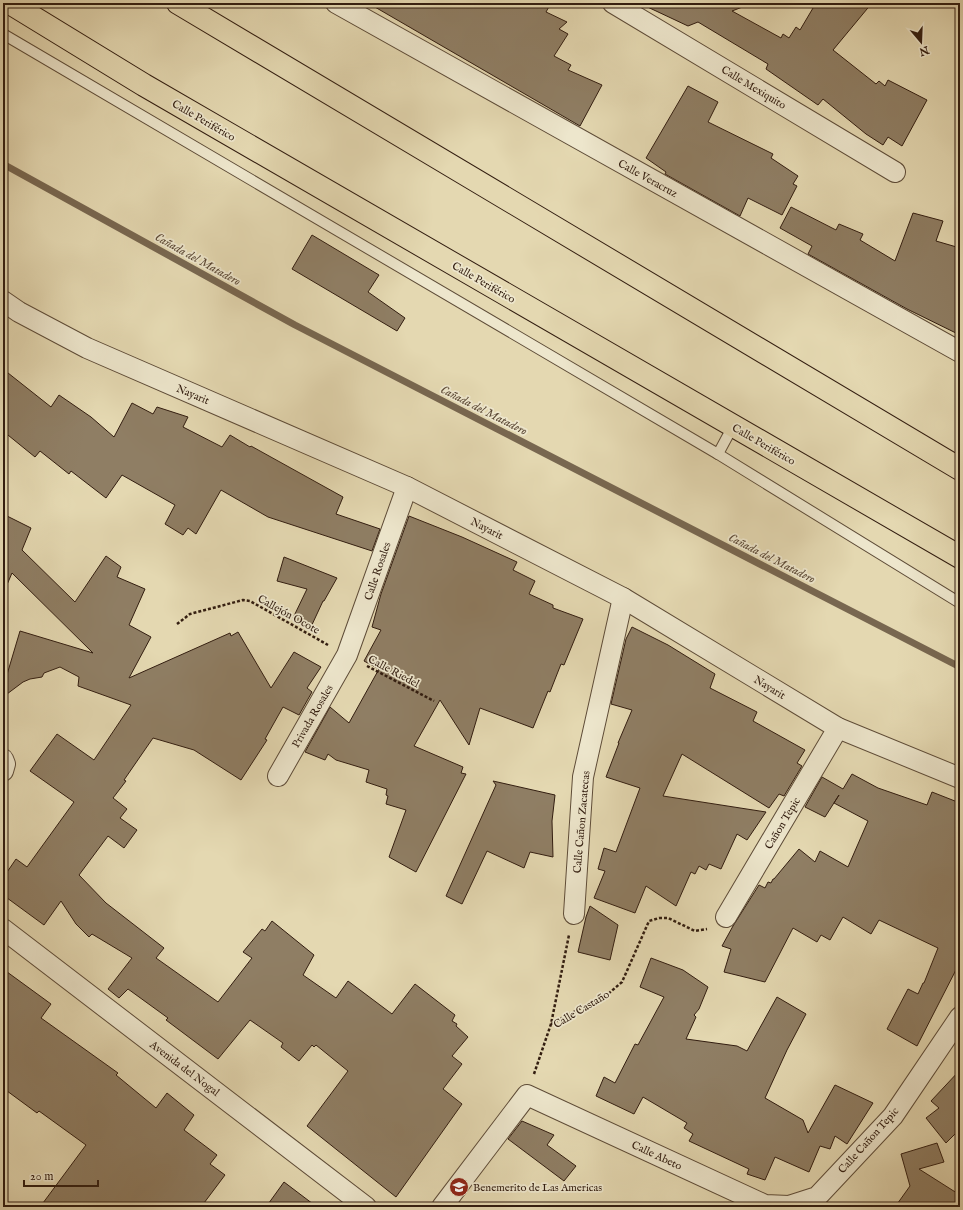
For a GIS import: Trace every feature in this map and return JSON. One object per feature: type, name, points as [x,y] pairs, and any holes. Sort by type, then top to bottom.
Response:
[{"type":"highway","name":"Calle Periférico","points":[[10,3],[144,85],[960,558]]},
{"type":"highway","points":[[178,3],[960,469]]},
{"type":"street","name":"Calle Veracruz","points":[[336,3],[960,352]]},
{"type":"street","name":"Calle Mexiquito","points":[[612,3],[895,172]]},
{"type":"street","name":"Nayarit","points":[[3,301],[19,312],[87,348],[407,487],[623,598],[838,728],[960,778]]},
{"type":"street","name":"Calle Rosales","points":[[347,656],[407,487]]},
{"type":"street","name":"Calle Cañon Zacatecas","points":[[574,914],[583,778],[623,598]]},
{"type":"street","name":"Privada Rosales","points":[[278,776],[347,656]]},
{"type":"street","name":"Cañon Tepic","points":[[726,917],[838,728]]},
{"type":"street","name":"Avenida del Nogal","points":[[3,930],[366,1207]]},
{"type":"street","name":"Calle Cañon Tepic","points":[[789,1206],[817,1197],[893,1116],[960,1018]]},
{"type":"street","name":"Calle Abeto","points":[[527,1095],[765,1205],[789,1206]]},
{"type":"street","points":[[442,1207],[527,1095]]},
{"type":"lane","points":[[3,34],[718,454],[960,603]]},
{"type":"lane","points":[[718,454],[733,426]]},
{"type":"path","name":"Callejón Ocote","points":[[176,624],[190,614],[243,600],[250,601],[347,656]]},
{"type":"path","name":"Calle Riedel","points":[[347,656],[434,701]]},
{"type":"path","points":[[551,1024],[574,914]]},
{"type":"path","name":"Calle Castaño","points":[[527,1095],[551,1024],[608,994],[622,982],[649,921],[659,918],[668,918],[696,931],[710,928],[726,917]]},
{"type":"building","points":[[368,3],[551,3],[546,12],[567,22],[559,29],[568,34],[554,56],[571,65],[568,70],[602,85],[580,126]]},
{"type":"building","points":[[639,3],[745,3],[745,6],[732,11],[781,38],[783,34],[789,38],[796,27],[800,30],[816,3],[872,3],[833,50],[876,84],[879,81],[885,86],[888,80],[927,100],[902,146],[888,137],[883,145],[866,134],[823,99],[818,105],[766,69],[768,64],[698,22],[688,26]]},
{"type":"building","points":[[688,86],[718,102],[708,122],[773,154],[771,158],[798,176],[793,184],[797,186],[782,215],[748,198],[740,216],[665,174],[666,172],[646,158]]},
{"type":"building","points":[[791,207],[836,230],[839,224],[863,234],[860,240],[895,261],[913,213],[943,221],[936,241],[960,248],[960,335],[907,309],[808,254],[812,246],[780,228]]},
{"type":"building","points":[[312,235],[379,275],[368,292],[405,318],[397,331],[292,269]]},
{"type":"building","points":[[3,369],[51,407],[59,395],[91,417],[114,437],[132,403],[153,414],[157,407],[188,417],[183,427],[222,447],[230,435],[343,497],[336,514],[380,529],[372,551],[268,517],[221,490],[196,534],[188,528],[183,535],[165,524],[175,505],[122,475],[106,498],[71,471],[69,474],[40,451],[35,457],[3,431]]},
{"type":"building","points":[[3,514],[31,528],[22,550],[75,602],[106,556],[121,567],[117,577],[145,589],[129,625],[151,637],[129,678],[230,633],[231,636],[238,632],[271,688],[294,652],[321,667],[307,688],[312,692],[299,715],[283,707],[265,739],[267,740],[241,780],[194,750],[153,738],[124,780],[126,781],[113,798],[127,809],[120,818],[137,830],[124,848],[108,836],[79,875],[106,903],[164,948],[156,958],[218,1002],[252,958],[243,952],[262,929],[265,931],[272,921],[314,955],[303,975],[336,998],[348,981],[392,1014],[415,984],[455,1015],[452,1021],[457,1024],[456,1026],[468,1037],[452,1056],[462,1064],[443,1089],[462,1104],[396,1197],[307,1126],[348,1071],[316,1045],[314,1047],[312,1045],[299,1061],[281,1047],[283,1043],[250,1020],[218,1059],[166,1020],[168,1018],[128,989],[119,998],[108,989],[132,958],[92,934],[89,937],[76,924],[61,901],[44,925],[3,895],[3,878],[16,859],[27,867],[74,802],[30,771],[57,734],[94,760],[131,705],[78,686],[79,677],[60,667],[44,673],[42,677],[23,682],[3,697],[3,688],[20,631],[93,653],[12,573],[3,594]]},
{"type":"building","points":[[409,516],[462,537],[517,562],[513,570],[535,581],[529,594],[553,605],[553,608],[583,619],[564,665],[561,664],[533,728],[480,708],[469,745],[440,700],[414,746],[463,767],[461,773],[466,774],[416,872],[389,857],[406,810],[386,804],[388,796],[386,795],[387,789],[366,782],[369,770],[336,760],[328,754],[325,760],[305,752],[330,707],[349,723],[379,669],[364,661],[381,630],[372,627],[381,594]]},
{"type":"building","points":[[284,557],[337,578],[323,601],[310,629],[293,618],[307,589],[277,581]]},
{"type":"building","points":[[632,627],[668,645],[715,674],[710,688],[757,712],[753,721],[805,750],[797,763],[802,766],[784,796],[779,794],[769,808],[682,754],[663,796],[766,812],[747,840],[737,834],[721,869],[709,864],[706,870],[699,866],[695,874],[691,872],[676,906],[646,886],[635,913],[594,898],[605,871],[598,869],[604,848],[616,852],[640,788],[606,777],[632,710],[611,704],[626,639]]},
{"type":"building","points":[[852,774],[878,788],[927,805],[932,792],[960,803],[960,962],[917,1046],[887,1029],[908,989],[918,994],[938,948],[879,920],[871,934],[843,917],[830,940],[821,935],[817,942],[793,928],[765,982],[724,972],[731,949],[722,946],[733,926],[759,885],[765,888],[768,882],[771,883],[799,849],[815,862],[820,851],[848,867],[868,821],[834,803],[839,795],[825,817],[805,807],[822,777],[843,789]]},
{"type":"building","points":[[493,781],[555,795],[552,821],[553,857],[530,852],[524,868],[487,851],[462,904],[446,896],[496,785]]},
{"type":"building","points":[[590,906],[618,925],[610,960],[578,952]]},
{"type":"building","points":[[651,958],[683,970],[708,987],[699,1009],[694,1015],[696,1017],[686,1039],[737,1046],[747,1051],[777,997],[806,1014],[787,1050],[765,1098],[803,1120],[808,1133],[835,1085],[873,1103],[847,1144],[835,1136],[830,1149],[820,1146],[809,1172],[775,1157],[765,1180],[747,1174],[749,1169],[689,1141],[693,1134],[684,1128],[687,1123],[643,1097],[634,1114],[596,1096],[604,1077],[615,1083],[635,1044],[638,1045],[664,997],[640,987]]},
{"type":"building","points":[[3,969],[51,1004],[41,1018],[118,1073],[116,1075],[156,1108],[167,1093],[194,1115],[184,1130],[217,1155],[210,1164],[225,1175],[201,1207],[40,1207],[86,1145],[39,1111],[37,1113],[3,1088]]},
{"type":"building","points":[[960,1070],[960,1129],[946,1143],[926,1118],[939,1108],[931,1101]]},
{"type":"building","points":[[522,1121],[554,1135],[547,1145],[576,1166],[564,1181],[508,1139]]},
{"type":"building","points":[[937,1143],[944,1162],[919,1169],[960,1195],[960,1207],[895,1207],[910,1186],[901,1154]]},
{"type":"building","points":[[284,1182],[317,1207],[266,1207]]},
{"type":"waterway","name":"Cañada del Matadero","points":[[3,164],[295,325],[960,667]]},
{"type":"place","name":"Benemerito de Las Americas","points":[[459,1187]]}]
